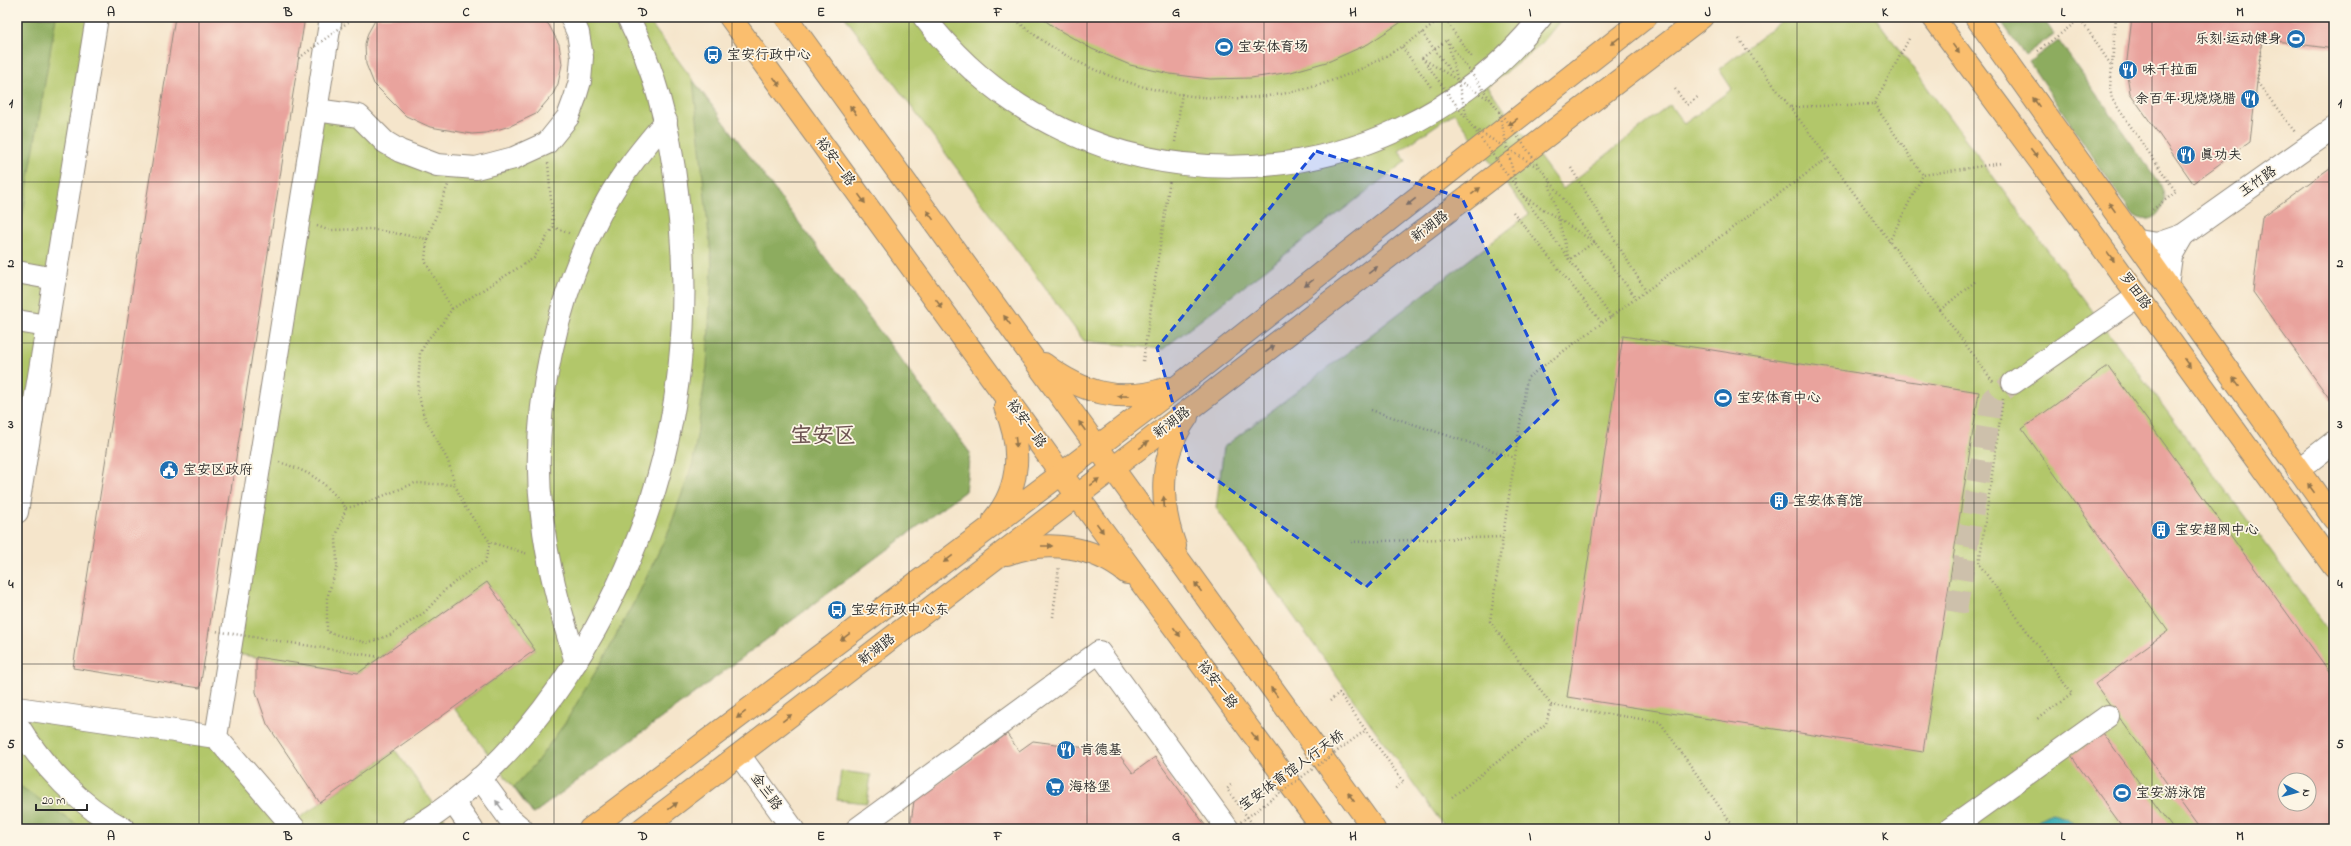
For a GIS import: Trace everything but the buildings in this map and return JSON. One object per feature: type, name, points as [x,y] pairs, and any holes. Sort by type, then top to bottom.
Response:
[{"type":"main road","name":"裕安一路","points":[[730,17],[1150,596],[1323,829]]},
{"type":"main road","points":[[786,17],[1033,355],[1182,566],[1374,829]]},
{"type":"main road","name":"新湖路","points":[[590,829],[1187,379],[1646,17]]},
{"type":"main road","name":"新湖路","points":[[641,829],[740,756],[996,557],[1702,17]]},
{"type":"main road","name":"罗田路","points":[[1933,17],[2138,296],[2334,567]]},
{"type":"main road","name":"罗田路","points":[[1976,17],[2334,519]]},
{"type":"main road","points":[[1237,340],[1230,349],[1231,358],[1241,365],[1252,362]]},
{"type":"main road","points":[[1033,355],[1056,373],[1076,384],[1113,396],[1148,394],[1187,379]]},
{"type":"main road","points":[[980,535],[1000,512],[1010,493],[1017,466],[1017,442],[1012,422],[994,380]]},
{"type":"main road","points":[[1182,566],[1168,529],[1163,483],[1165,468],[1172,442],[1178,429],[1204,399]]},
{"type":"main road","points":[[996,557],[1018,550],[1039,546],[1060,546],[1081,550],[1101,557],[1120,567],[1136,580],[1150,596]]},
{"type":"main road","points":[[625,803],[637,801],[644,806],[648,817],[641,829]]},
{"type":"street","points":[[17,512],[97,17]]},
{"type":"street","points":[[216,737],[331,17]]},
{"type":"street","points":[[316,110],[359,116],[385,142],[400,151],[437,165],[476,168],[495,164],[531,152],[547,143],[568,117],[580,81],[582,57],[578,34],[571,17]]},
{"type":"street","points":[[413,829],[453,802],[480,778],[527,731],[554,696],[598,626],[619,586],[640,537],[657,488],[670,434],[680,376],[684,271],[681,221],[666,121],[654,75],[628,17]]},
{"type":"street","points":[[924,17],[939,37],[989,84],[1046,121],[1108,148],[1172,163],[1210,167],[1255,167],[1328,156],[1398,132],[1444,105],[1484,75],[1519,45],[1542,17]]},
{"type":"street","points":[[576,662],[558,603],[548,558],[541,514],[539,467],[542,409],[552,349],[565,299],[587,241],[608,200],[633,162],[666,121]]},
{"type":"street","name":"玉竹路","points":[[2136,241],[2158,244],[2183,235],[2334,128]]},
{"type":"street","name":"玉竹路","points":[[2167,285],[2171,256],[2183,235]]},
{"type":"street","points":[[17,272],[55,279]]},
{"type":"street","points":[[2005,390],[2138,296]]},
{"type":"street","points":[[17,321],[47,326]]},
{"type":"street","points":[[2298,470],[2334,442]]},
{"type":"street","points":[[857,829],[1099,652],[1229,829]]},
{"type":"street","points":[[17,708],[216,737],[295,829]]},
{"type":"street","points":[[1950,829],[2108,716]]},
{"type":"street","points":[[17,724],[47,768],[82,799],[124,829]]},
{"type":"street","name":"金兰路","points":[[740,756],[793,829]]},
{"type":"street","points":[[480,778],[509,818],[522,829]]},
{"type":"street","points":[[453,802],[472,829]]},
{"type":"path","points":[[299,58],[355,17]]},
{"type":"path","points":[[1013,17],[1033,35],[1092,69],[1156,91],[1224,98],[1292,92],[1358,71],[1402,47],[1443,17],[1484,75]]},
{"type":"path","points":[[2116,17],[2111,65],[2110,88],[2112,98],[2176,192],[2152,210]]},
{"type":"path","points":[[2038,51],[2079,18],[2111,65]]},
{"type":"path","points":[[1422,33],[1457,80]]},
{"type":"path","points":[[1874,104],[1910,37]]},
{"type":"path","points":[[1739,39],[1940,310],[2005,390],[1979,564],[2072,694],[2037,719]]},
{"type":"path","points":[[1422,58],[1448,40]]},
{"type":"path","points":[[1448,40],[1467,119]]},
{"type":"path","points":[[1448,40],[1636,298]]},
{"type":"path","points":[[2262,40],[2257,82],[2295,133]]},
{"type":"path","points":[[1402,47],[1444,105]]},
{"type":"path","points":[[1422,58],[1492,101]]},
{"type":"path","points":[[1422,58],[1611,317]]},
{"type":"path","points":[[1675,89],[1687,105],[1699,96]]},
{"type":"path","points":[[1143,361],[1182,93]]},
{"type":"path","points":[[1790,107],[1874,104]]},
{"type":"path","points":[[1874,104],[1923,175]]},
{"type":"path","points":[[1498,110],[1516,188]]},
{"type":"path","points":[[1473,128],[1541,169]]},
{"type":"path","points":[[547,143],[553,227],[534,258],[452,309],[441,326],[428,339],[420,353],[418,393],[424,416],[448,461],[455,485],[465,507],[490,542],[548,558]]},
{"type":"path","points":[[1736,829],[1660,722],[1551,705],[1490,621],[1527,378],[1828,158]]},
{"type":"path","points":[[1923,175],[2002,163]]},
{"type":"path","points":[[452,309],[425,261],[427,239],[455,167]]},
{"type":"path","points":[[1571,168],[1646,291]]},
{"type":"path","points":[[1889,242],[1923,175]]},
{"type":"path","points":[[1548,178],[1569,260]]},
{"type":"path","points":[[1523,196],[1594,242]]},
{"type":"path","points":[[1514,212],[1602,323]]},
{"type":"path","points":[[299,221],[328,230],[372,229],[427,239]]},
{"type":"path","points":[[1569,260],[1594,242]]},
{"type":"path","points":[[1940,310],[1977,280]]},
{"type":"path","points":[[1371,410],[1514,458]]},
{"type":"path","points":[[262,456],[306,471],[330,489],[346,508]]},
{"type":"path","points":[[346,508],[363,504],[415,483],[455,485]]},
{"type":"path","points":[[346,508],[336,536],[337,567],[327,598],[327,632],[367,643],[390,635],[425,612],[445,590],[465,574],[485,562],[490,542]]},
{"type":"path","points":[[1351,542],[1502,537]]},
{"type":"path","points":[[1053,617],[1059,566]]},
{"type":"path","points":[[209,630],[380,657]]},
{"type":"path","points":[[1330,701],[1339,693],[1400,776],[1404,782],[1393,790]]},
{"type":"path","points":[[1452,797],[1546,724],[1551,705]]},
{"type":"path","name":"宝安体育馆人行天桥","points":[[1229,829],[1366,730]]},
{"type":"path","points":[[1231,785],[1227,789],[1256,829]]},
{"type":"highlighted area","points":[[1316,151],[1462,198],[1558,400],[1366,587],[1189,460],[1157,348]]},
{"type":"green space","points":[[17,17],[97,17],[17,512]]},
{"type":"green space","points":[[17,17],[56,17],[17,249]]},
{"type":"green space","points":[[571,17],[646,17],[970,453],[965,491],[533,814],[454,708],[535,650],[487,582],[358,673],[230,653],[316,110],[359,116],[437,165],[531,152],[575,98]]},
{"type":"green space","name":"宝安体育中心","points":[[845,17],[1563,17],[1542,43],[1488,87],[1563,189],[1670,105],[1684,124],[1732,89],[1719,69],[1787,17],[1875,17],[2334,637],[2334,829],[1446,829],[1216,508],[1224,447],[1529,214],[1454,113],[1399,151],[1406,161],[1163,349],[1084,341]]},
{"type":"green space","points":[[1998,17],[2042,17],[2054,34],[2025,55]]},
{"type":"green space","points":[[2058,40],[2160,184],[2164,201],[2162,208],[2153,218],[2139,218],[2131,213],[2029,62]]},
{"type":"green space","points":[[693,80],[970,453],[965,491],[533,814],[514,787],[535,764],[565,723],[602,661],[640,591],[669,530],[693,463],[707,366],[712,265]]},
{"type":"green space","points":[[17,708],[216,737],[291,824],[395,750],[452,829],[17,829]]},
{"type":"green space","points":[[841,771],[871,775],[867,803],[837,800]]},
{"type":"green space","points":[[17,784],[83,829],[17,829]]},
{"type":"water","points":[[2052,814],[2067,818],[2079,829],[2033,829],[2038,821]]},
{"type":"tunnel","points":[[1956,612],[1992,399],[2013,383]]},
{"type":"place","name":"乐刻·运动健身","points":[[2296,39]]},
{"type":"place","name":"宝安体育场","points":[[1224,47]]},
{"type":"place","name":"宝安行政中心","points":[[713,55]]},
{"type":"place","name":"味千拉面","points":[[2128,70]]},
{"type":"place","name":"余百年·现烧烧腊","points":[[2250,99]]},
{"type":"place","name":"真功夫","points":[[2186,155]]},
{"type":"place","name":"宝安体育中心","points":[[1723,398]]},
{"type":"place","name":"宝安区政府","points":[[169,470]]},
{"type":"place","name":"宝安体育馆","points":[[1779,501]]},
{"type":"place","name":"宝安超网中心","points":[[2161,530]]},
{"type":"place","name":"宝安行政中心东","points":[[837,610]]},
{"type":"place","name":"肯德基","points":[[1066,750]]},
{"type":"place","name":"海格堡","points":[[1055,787]]},
{"type":"place","name":"宝安游泳馆","points":[[2122,793]]},
{"type":"district","name":"宝安区","points":[[823,437]]}]
